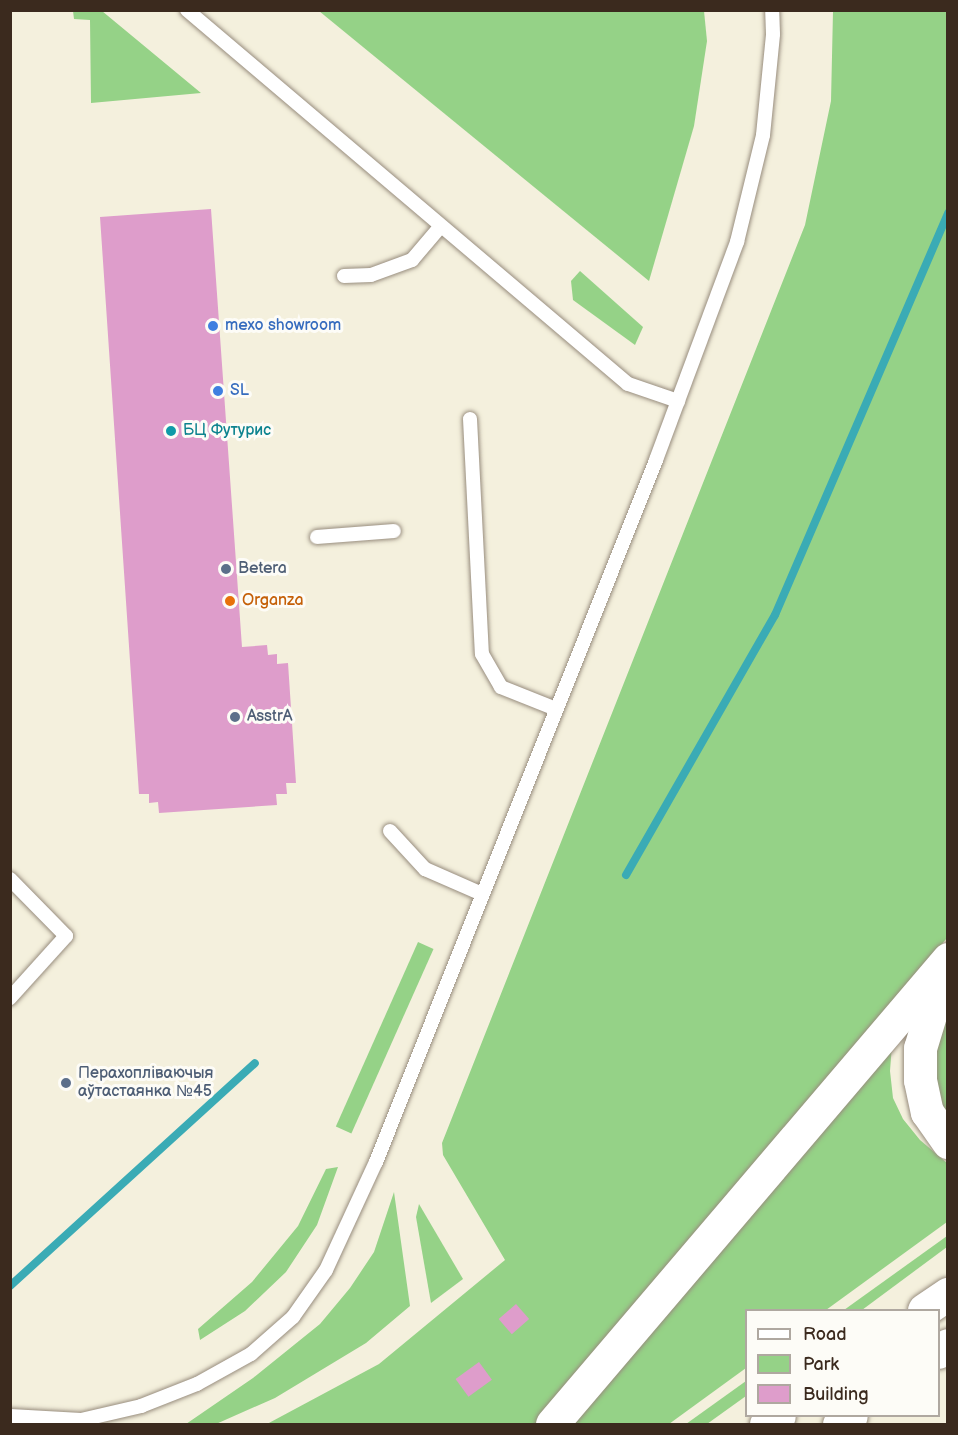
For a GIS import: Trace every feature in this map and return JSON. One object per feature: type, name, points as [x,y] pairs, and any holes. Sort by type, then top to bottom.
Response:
[{"type":"main road","points":[[552,1425],[948,959]]},
{"type":"main road","points":[[948,985],[934,1002],[920,1048],[920,1080],[927,1112],[948,1142]]},
{"type":"main road","points":[[927,1309],[948,1294]]},
{"type":"lane","points":[[187,10],[440,227],[628,384],[678,401]]},
{"type":"lane","points":[[10,1416],[81,1420],[141,1406],[198,1384],[251,1354],[293,1317],[326,1270],[376,1162],[678,401],[737,242],[763,135],[773,34],[772,10]]},
{"type":"lane","points":[[344,276],[370,276],[412,260],[440,227]]},
{"type":"lane","points":[[470,419],[482,654],[501,687],[556,709]]},
{"type":"lane","points":[[317,537],[394,531]]},
{"type":"lane","points":[[390,831],[425,869],[482,894]]},
{"type":"lane","points":[[10,879],[66,936],[10,998]]},
{"type":"green space","points":[[73,11],[102,11],[201,93],[91,103],[90,20],[74,19]]},
{"type":"green space","points":[[319,11],[704,11],[707,41],[694,126],[649,281]]},
{"type":"green space","points":[[833,11],[947,11],[947,938],[537,1424],[267,1424],[379,1364],[505,1260],[443,1155],[442,1143],[805,225],[831,101]]},
{"type":"green space","points":[[580,271],[643,327],[635,345],[573,300],[571,281]]},
{"type":"green space","points":[[418,942],[434,949],[351,1133],[336,1127]]},
{"type":"green space","points":[[947,1005],[947,1113],[940,1107],[932,1077],[940,1021]]},
{"type":"green space","points":[[892,1044],[890,1071],[893,1098],[903,1119],[920,1140],[947,1163],[947,1222],[827,1309],[745,1309],[745,1369],[669,1424],[567,1424]]},
{"type":"green space","points":[[338,1167],[317,1225],[286,1272],[245,1311],[200,1340],[198,1329],[252,1282],[298,1226],[326,1169]]},
{"type":"green space","points":[[394,1192],[410,1306],[366,1343],[275,1398],[216,1424],[186,1424],[253,1378],[320,1324],[350,1288],[374,1252]]},
{"type":"green space","points":[[419,1204],[463,1279],[431,1303],[416,1217]]},
{"type":"green space","points":[[947,1236],[947,1247],[863,1309],[845,1309]]},
{"type":"green space","points":[[745,1382],[745,1397],[707,1424],[686,1424]]},
{"type":"building","name":"БЦ Футурис","points":[[211,209],[242,647],[267,645],[268,655],[277,654],[277,664],[288,663],[296,783],[286,783],[287,794],[276,794],[277,805],[159,813],[158,802],[149,803],[149,794],[139,794],[100,217]]},
{"type":"building","points":[[516,1304],[529,1319],[512,1334],[499,1319]]},
{"type":"building","points":[[479,1362],[492,1380],[468,1397],[456,1379]]},
{"type":"waterway","points":[[626,875],[775,615],[948,213]]},
{"type":"waterway","points":[[10,1286],[255,1063]]},
{"type":"place","name":"mexo showroom","points":[[213,326]]},
{"type":"place","name":"SL","points":[[218,391]]},
{"type":"place","name":"БЦ Футурис","points":[[171,431]]},
{"type":"place","name":"Betera","points":[[226,569]]},
{"type":"place","name":"Organza","points":[[230,601]]},
{"type":"place","name":"AsstrA","points":[[235,717]]},
{"type":"place","name":"Перахопліваючыя аўтастаянка №45","points":[[66,1083]]}]
